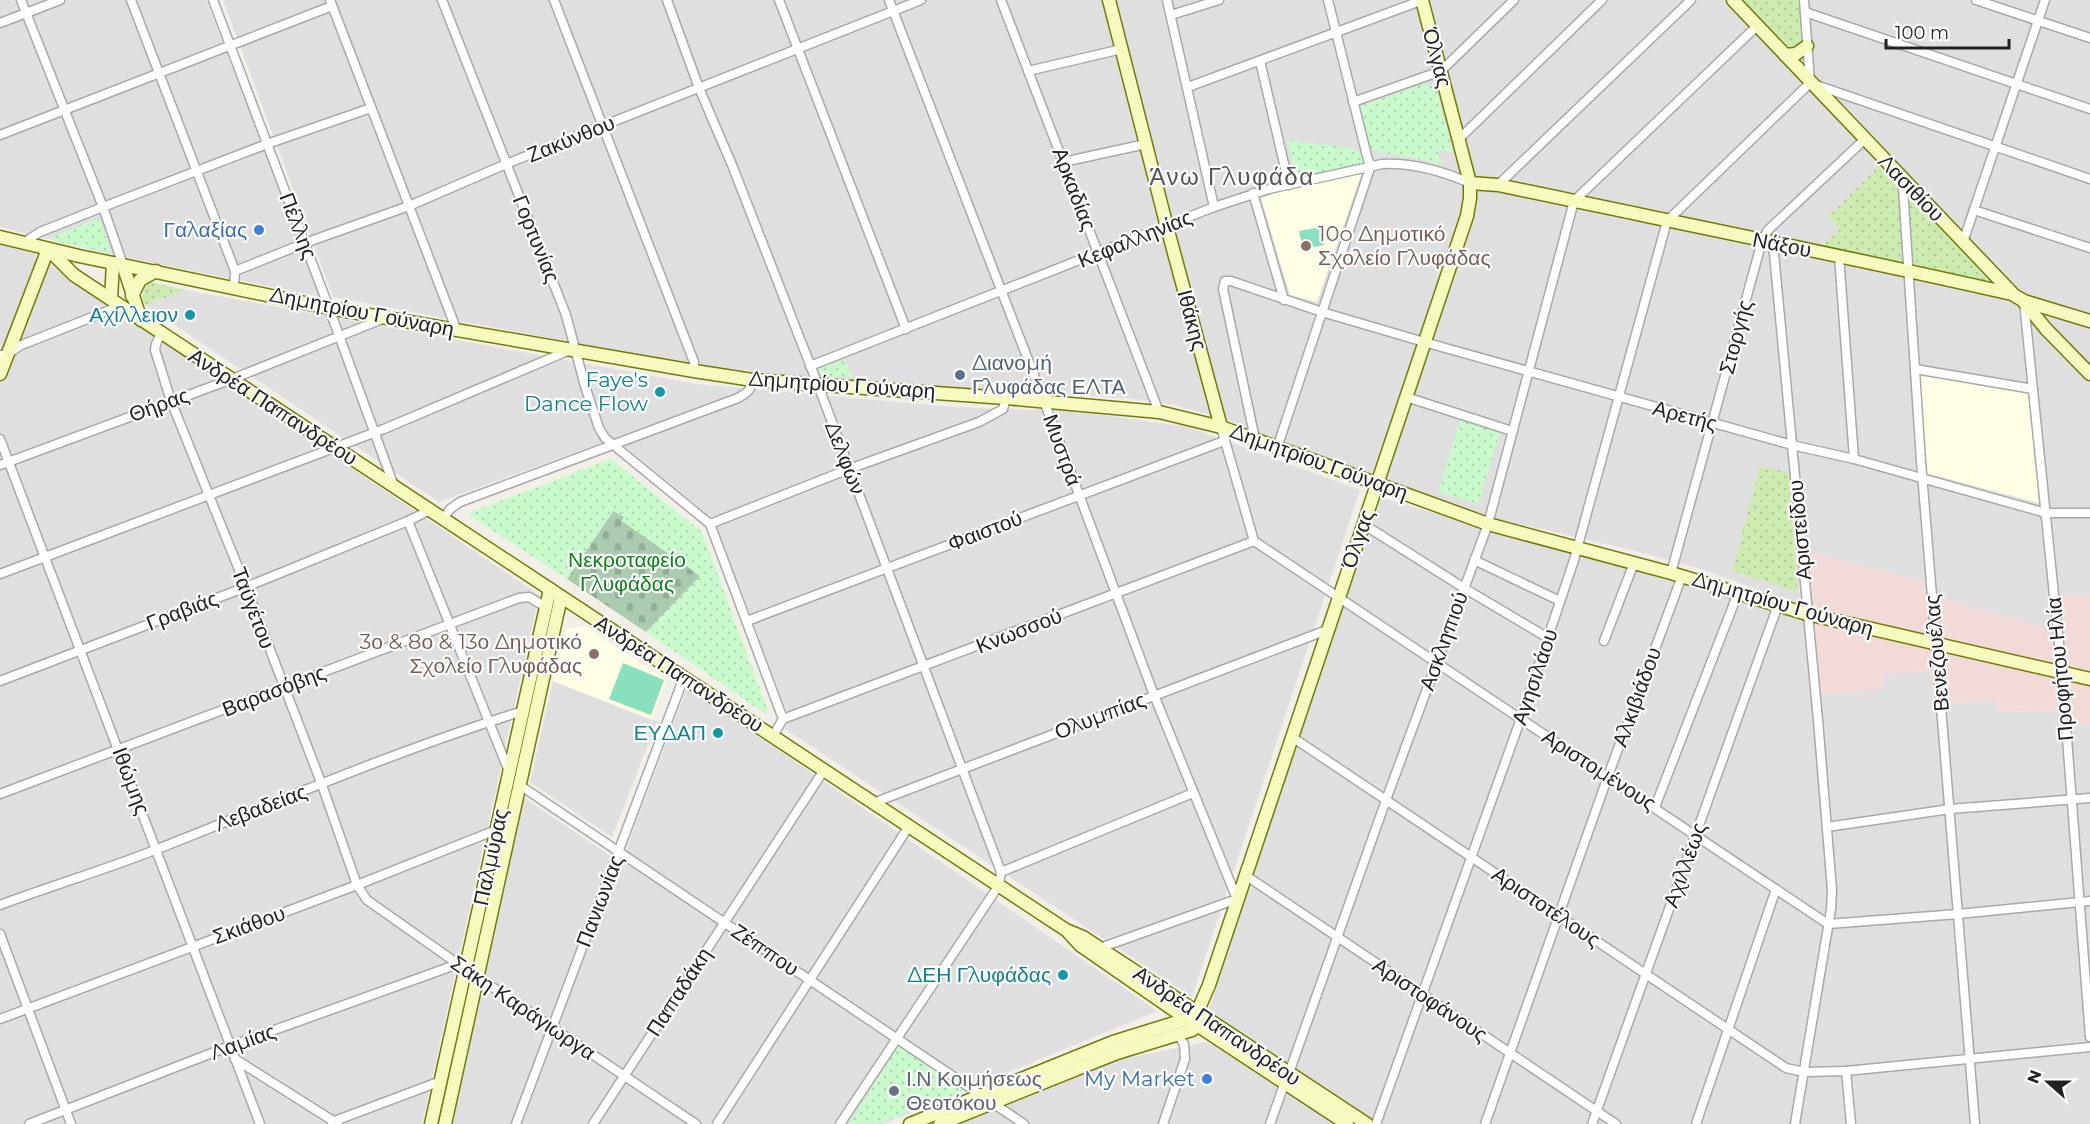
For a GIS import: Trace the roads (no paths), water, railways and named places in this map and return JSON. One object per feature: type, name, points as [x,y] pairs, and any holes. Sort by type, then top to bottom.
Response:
[{"type":"main road","name":"Ιθάκης","points":[[1109,0],[1221,427]]},
{"type":"main road","name":"Όλγας","points":[[1197,1019],[1211,995],[1213,971],[1467,216],[1470,183],[1422,0]]},
{"type":"main road","name":"Λασιθίου","points":[[1733,0],[2012,294]]},
{"type":"main road","points":[[1785,55],[1796,54],[1807,46]]},
{"type":"main road","name":"Νάξου","points":[[1470,183],[1498,184],[1667,222],[1907,270],[2012,294],[2024,301],[2090,321]]},
{"type":"main road","name":"Δημητρίου Γούναρη","points":[[0,237],[329,308],[753,380],[1006,398],[1159,412],[1221,427],[1488,524],[1676,574],[1807,614],[2090,679]]},
{"type":"main road","points":[[0,374],[4,355],[48,249]]},
{"type":"main road","name":"Ανδρέα Παπανδρέου","points":[[48,249],[74,275],[141,320],[909,826],[1000,879],[1066,930],[1080,945],[1287,1078],[1367,1124]]},
{"type":"main road","points":[[118,264],[141,320]]},
{"type":"main road","points":[[116,303],[118,264]]},
{"type":"main road","points":[[132,296],[140,280],[156,271]]},
{"type":"main road","points":[[2024,301],[2090,374]]},
{"type":"main road","name":"Παλμύρας","points":[[431,1124],[462,966],[496,830],[550,589]]},
{"type":"main road","name":"Παλμύρας","points":[[445,1124],[561,597]]},
{"type":"main road","name":"Ανδρέα Παπανδρέου","points":[[1066,930],[1100,948],[1197,1019]]},
{"type":"main road","points":[[946,1123],[1117,1053],[1177,1034],[1197,1019]]},
{"type":"main road","points":[[909,1124],[1113,1042],[1197,1019]]},
{"type":"main road","name":"Ανδρέα Παπανδρέου","points":[[1287,1078],[1347,1124]]},
{"type":"street","points":[[21,0],[103,207],[118,264]]},
{"type":"street","points":[[0,23],[60,0]]},
{"type":"street","points":[[131,0],[235,271],[234,286]]},
{"type":"street","name":"Πέλλης","points":[[213,0],[394,486]]},
{"type":"street","name":"Γορτυνίας","points":[[442,0],[566,315],[573,351],[599,428],[605,438],[710,524]]},
{"type":"street","points":[[554,0],[694,362],[694,371]]},
{"type":"street","name":"Δελφών","points":[[666,0],[888,569],[1000,879]]},
{"type":"street","points":[[779,0],[906,329]]},
{"type":"street","name":"Μυστρά","points":[[889,0],[1044,401],[1115,595],[1237,899]]},
{"type":"street","name":"Ζακύνθου","points":[[235,271],[409,206],[506,165],[921,0]]},
{"type":"street","name":"Αρκαδίας","points":[[1001,0],[1159,412]]},
{"type":"street","points":[[1167,0],[1214,207]]},
{"type":"street","points":[[1171,15],[1220,0]]},
{"type":"street","points":[[1277,448],[1371,165],[1328,0]]},
{"type":"street","points":[[1188,87],[1422,0]]},
{"type":"street","points":[[1353,102],[1441,71],[1514,0]]},
{"type":"street","points":[[1458,139],[1602,0]]},
{"type":"street","points":[[1498,184],[1691,0]]},
{"type":"street","points":[[1804,0],[1810,83]]},
{"type":"street","points":[[1976,0],[2090,38]]},
{"type":"street","points":[[1963,242],[2045,0]]},
{"type":"street","points":[[0,135],[331,3],[457,331]]},
{"type":"street","points":[[1805,12],[2090,109]]},
{"type":"street","points":[[1574,201],[1757,26]]},
{"type":"street","points":[[1028,71],[1122,49]]},
{"type":"street","points":[[1260,61],[1289,185]]},
{"type":"street","points":[[1810,83],[2090,178]]},
{"type":"street","points":[[1667,222],[1810,83]]},
{"type":"street","points":[[23,243],[40,232],[103,207],[267,144],[371,108]]},
{"type":"street","name":"Στοργής","points":[[1676,574],[1713,423],[1768,242],[1768,230],[1865,140]]},
{"type":"street","points":[[1063,162],[1146,144]]},
{"type":"street","name":"Κεφαλληνίας","points":[[810,366],[1214,207],[1253,194],[1371,165],[1395,163],[1436,170],[1470,183]]},
{"type":"street","name":"Βενεζουέλας","points":[[1905,182],[1903,188],[1907,270],[1976,1124]]},
{"type":"street","points":[[1253,194],[1284,300]]},
{"type":"street","name":"Ασκληπιού","points":[[1270,1124],[1336,937],[1488,524],[1574,201]]},
{"type":"street","points":[[1974,210],[2090,248]]},
{"type":"street","name":"Αγησιλάου","points":[[1376,1124],[1521,718],[1578,548],[1667,222]]},
{"type":"street","name":"Αριστείδου","points":[[1768,242],[1792,445],[1832,890],[1796,1124]]},
{"type":"street","points":[[1839,256],[1854,459]]},
{"type":"street","name":"Αρετής","points":[[1255,439],[1223,289],[1223,283],[1231,281],[1284,300],[1424,342],[1792,445],[1854,459],[2046,513],[2090,513]]},
{"type":"street","name":"Προφήτου Ηλία","points":[[2024,301],[2062,673],[2090,1037]]},
{"type":"street","points":[[4,355],[19,346],[116,303]]},
{"type":"street","name":"Θήρας","points":[[4,464],[232,379],[385,318]]},
{"type":"street","name":"Ταϋγέτου","points":[[161,333],[155,350],[171,401],[246,587],[322,785],[357,885]]},
{"type":"street","points":[[0,574],[208,497],[573,351]]},
{"type":"street","points":[[1915,369],[2033,389]]},
{"type":"street","points":[[443,519],[450,509],[460,502],[738,398],[751,388],[753,380]]},
{"type":"street","points":[[1406,397],[1512,431]]},
{"type":"street","points":[[773,736],[783,719],[710,524],[998,414],[1005,405],[1006,398]]},
{"type":"street","name":"Ιθάκης","points":[[1221,427],[1254,542]]},
{"type":"street","name":"Ιθώμης","points":[[0,439],[4,464],[119,750],[260,1124]]},
{"type":"street","name":"Φαιστού","points":[[747,621],[1224,441]]},
{"type":"street","name":"Γραβιάς","points":[[0,681],[246,587],[430,510]]},
{"type":"street","points":[[408,521],[509,773]]},
{"type":"street","points":[[1363,524],[1548,638]]},
{"type":"street","points":[[1254,542],[1339,597]]},
{"type":"street","name":"Κνωσσού","points":[[783,719],[1254,542]]},
{"type":"street","points":[[1474,560],[1560,601]]},
{"type":"street","points":[[1604,641],[1634,563]]},
{"type":"street","name":"Αλκιβιάδου","points":[[1485,1124],[1608,776],[1676,574]]},
{"type":"street","points":[[1654,807],[1738,593]]},
{"type":"street","name":"Βαρασόβης","points":[[0,794],[519,598],[529,597],[546,607]]},
{"type":"street","name":"Αριστομένους","points":[[1339,597],[1828,924]]},
{"type":"street","name":"Αχιλλέως","points":[[1592,1124],[1778,605]]},
{"type":"street","name":"Ολυμπίας","points":[[873,802],[1328,630]]},
{"type":"street","name":"Πανιωνίας","points":[[516,1124],[684,677]]},
{"type":"street","name":"Λεβαδείας","points":[[0,905],[157,849],[322,785],[334,778],[523,711]]},
{"type":"street","name":"Αριστοτέλους","points":[[1292,737],[1786,1068],[1804,1072]]},
{"type":"street","name":"Παπαδάκη","points":[[593,1124],[824,770]]},
{"type":"street","name":"Ζέππου","points":[[509,773],[520,786],[1024,1124]]},
{"type":"street","points":[[840,1124],[1000,879],[1193,794]]},
{"type":"street","points":[[1827,827],[1950,809],[2090,798]]},
{"type":"street","points":[[717,1124],[909,826]]},
{"type":"street","name":"Σκιάθου","points":[[0,1019],[357,885],[496,830]]},
{"type":"street","name":"Αριστοφάνους","points":[[1245,875],[1616,1124]]},
{"type":"street","name":"Σάκη Καράγιωργα","points":[[357,885],[367,900],[696,1124]]},
{"type":"street","points":[[1696,1124],[1776,889]]},
{"type":"street","points":[[1100,948],[1237,899]]},
{"type":"street","points":[[1828,924],[2090,901]]},
{"type":"street","points":[[0,934],[71,1124]]},
{"type":"street","name":"Λαμίας","points":[[29,1124],[230,1046],[462,966]]},
{"type":"street","points":[[1163,1124],[1185,1059],[1184,1044],[1177,1034]]},
{"type":"street","points":[[1804,1072],[1846,1071],[2090,1047]]},
{"type":"street","points":[[235,1059],[333,1123],[441,1081]]},
{"type":"street","points":[[1846,1071],[1851,1124]]},
{"type":"place","name":"Γαλαξίας","points":[[259,230]]},
{"type":"place","name":"10o Δημοτικό Σχολείο Γλυφάδας","points":[[1306,246]]},
{"type":"place","name":"Αχίλλειον","points":[[190,315]]},
{"type":"place","name":"Διανομή Γλυφάδας ΕΛΤΑ","points":[[960,375]]},
{"type":"place","name":"Faye's Dance Flow","points":[[660,392]]},
{"type":"place","name":"3ο & 8ο & 13ο Δημοτικό Σχολείο Γλυφάδας","points":[[594,654]]},
{"type":"place","name":"ΕΥΔΑΠ","points":[[718,733]]},
{"type":"place","name":"ΔΕΗ Γλυφάδας","points":[[1063,975]]},
{"type":"place","name":"My Market","points":[[1207,1079]]},
{"type":"place","name":"Ι.Ν Κοιμήσεως Θεοτόκου","points":[[894,1091]]},
{"type":"district","name":"Άνω Γλυφάδα","points":[[1232,177]]},
{"type":"park label","name":"Νεκροταφείο Γλυφάδας","points":[[627,572]]}]
